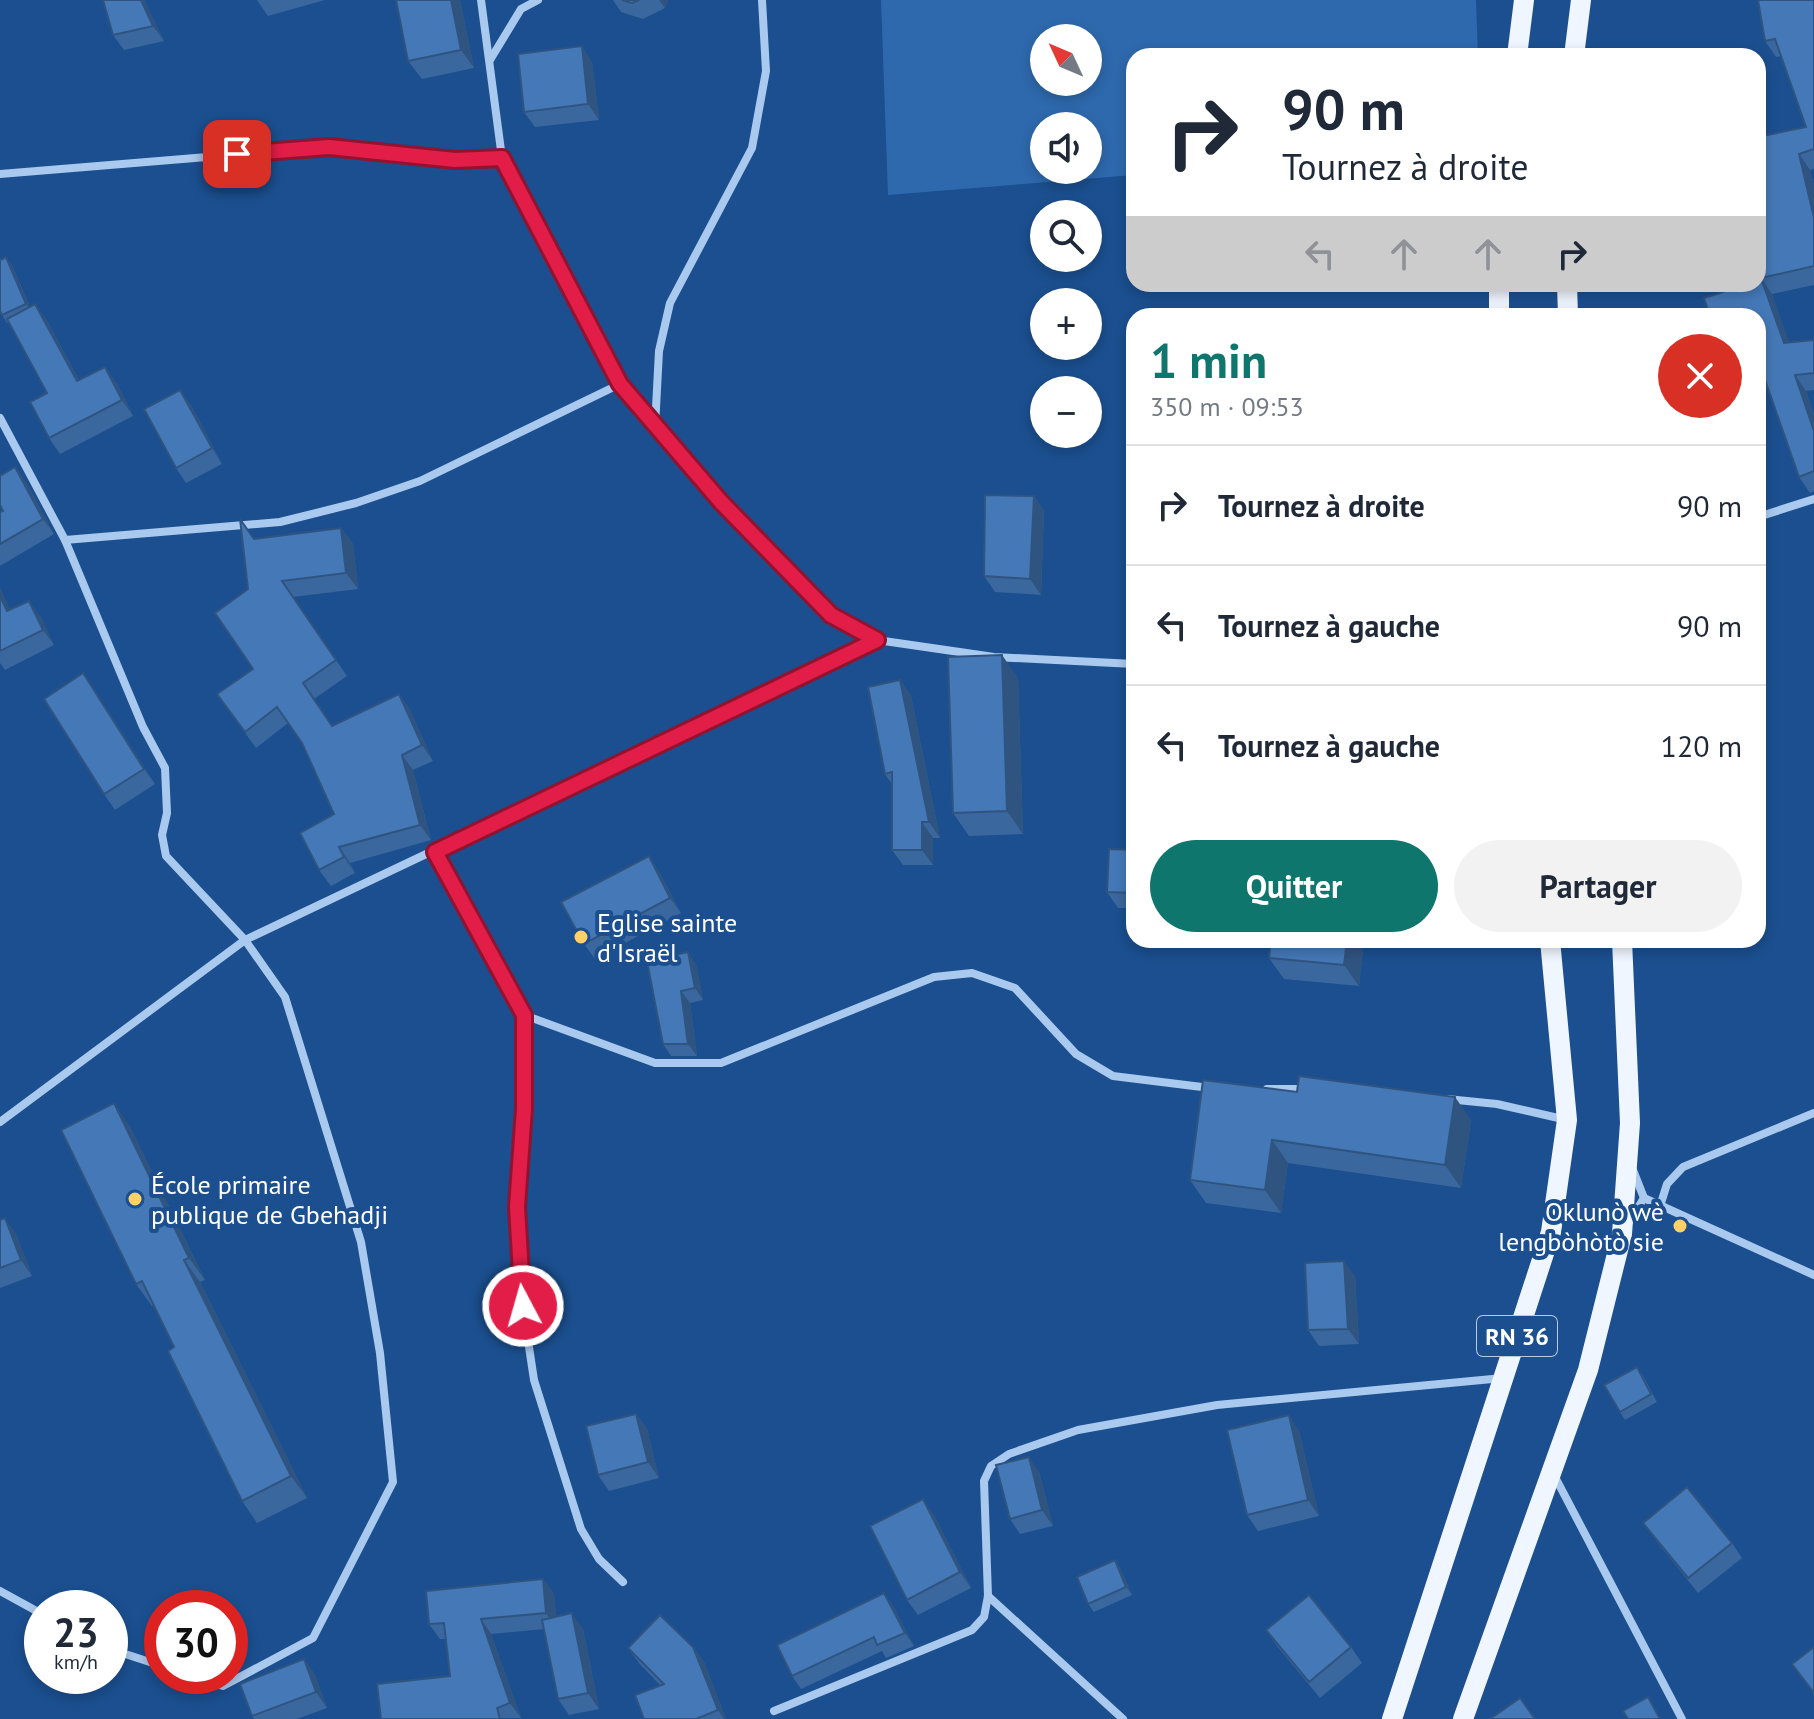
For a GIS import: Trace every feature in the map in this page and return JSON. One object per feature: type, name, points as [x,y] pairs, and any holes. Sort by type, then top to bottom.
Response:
[{"type":"main road","points":[[1518,48],[1524,0]]},
{"type":"main road","points":[[1575,48],[1581,0]]},
{"type":"main road","name":"RN 36","points":[[1392,1719],[1551,1232],[1567,1120],[1551,948]]},
{"type":"main road","name":"RN 36","points":[[1463,1719],[1551,1466],[1588,1370],[1622,1234],[1630,1123],[1622,948]]},
{"type":"street","points":[[481,0],[502,158],[620,384],[721,502],[831,615],[877,640],[994,657],[1126,664]]},
{"type":"street","points":[[489,61],[521,9],[538,0]]},
{"type":"street","points":[[655,427],[659,351],[670,303],[752,148],[766,71],[762,0]]},
{"type":"street","points":[[0,174],[329,147],[455,160],[502,158]]},
{"type":"street","points":[[65,540],[280,522],[356,503],[420,481],[620,384]]},
{"type":"street","points":[[0,418],[65,540],[143,727],[165,768],[167,813],[162,835],[166,856],[245,940],[285,997],[361,1242],[380,1353],[393,1482],[313,1638],[248,1673]]},
{"type":"street","points":[[1766,514],[1814,499]]},
{"type":"street","points":[[0,1122],[245,940],[877,640]]},
{"type":"street","points":[[435,852],[524,1015],[524,1109],[517,1207],[519,1281],[534,1380],[581,1529],[599,1559],[623,1582]]},
{"type":"street","points":[[524,1015],[655,1063],[721,1063],[934,977],[972,973],[1015,988],[1076,1054],[1113,1076],[1162,1085],[1216,1088]]},
{"type":"street","points":[[1258,1090],[1317,1089]]},
{"type":"street","points":[[1437,1098],[1497,1104],[1567,1120]]},
{"type":"street","points":[[1661,1203],[1667,1184],[1683,1167],[1814,1113]]},
{"type":"street","points":[[1626,1151],[1644,1198]]},
{"type":"street","points":[[1644,1198],[1661,1203],[1814,1275]]},
{"type":"street","points":[[1622,1234],[1644,1198]]},
{"type":"street","points":[[774,1711],[972,1630],[984,1617],[988,1596],[984,1481],[991,1466],[1009,1454],[1078,1430],[1217,1405],[1504,1378]]},
{"type":"street","points":[[1551,1466],[1565,1502],[1682,1719]]},
{"type":"street","points":[[0,1591],[24,1604]]},
{"type":"street","points":[[988,1596],[1123,1719]]},
{"type":"shaded area","points":[[881,0],[1476,0],[1478,48],[1126,48],[1126,176],[1102,178],[1102,112],[1030,112],[1030,183],[888,195]]},
{"type":"building","points":[[103,0],[141,0],[153,26],[113,35]]},
{"type":"building","points":[[396,0],[451,0],[461,50],[408,61]]},
{"type":"building","points":[[1758,0],[1814,0],[1814,149],[1799,154],[1814,218],[1814,266],[1766,277],[1766,135],[1806,127],[1775,39],[1765,41]]},
{"type":"building","points":[[582,46],[588,104],[524,112],[518,54]]},
{"type":"building","points":[[6,257],[26,304],[2,315],[0,260]]},
{"type":"building","points":[[1723,292],[1766,292],[1784,343],[1814,340],[1814,373],[1795,375],[1814,431],[1814,471],[1799,477],[1766,383],[1766,308],[1707,308],[1704,298]]},
{"type":"building","points":[[35,304],[77,381],[105,367],[122,400],[49,438],[30,402],[47,393],[7,319]]},
{"type":"building","points":[[180,390],[212,448],[176,468],[144,409]]},
{"type":"building","points":[[15,467],[43,519],[0,544],[0,512],[3,511],[0,505],[0,476]]},
{"type":"building","points":[[985,495],[1034,496],[1030,579],[984,576]]},
{"type":"building","points":[[240,519],[254,539],[341,528],[346,573],[282,581],[336,660],[303,683],[332,726],[399,694],[422,745],[402,755],[420,825],[339,847],[344,857],[319,870],[300,833],[334,814],[302,743],[277,707],[245,732],[217,694],[253,669],[215,613],[248,589]]},
{"type":"building","points":[[0,596],[7,611],[29,601],[43,630],[0,651]]},
{"type":"building","points":[[1002,655],[1007,811],[953,813],[948,657]]},
{"type":"building","points":[[83,673],[144,769],[104,794],[44,699]]},
{"type":"building","points":[[900,680],[929,822],[922,822],[922,850],[892,850],[892,772],[885,774],[868,687]]},
{"type":"building","points":[[1109,849],[1126,850],[1126,893],[1107,892]]},
{"type":"building","points":[[649,856],[670,898],[584,944],[561,902]]},
{"type":"building","points":[[1270,948],[1346,948],[1344,965],[1269,958]]},
{"type":"building","points":[[688,952],[695,988],[681,991],[688,1044],[663,1044],[647,961]]},
{"type":"building","points":[[1299,1076],[1455,1097],[1445,1165],[1272,1140],[1265,1190],[1190,1180],[1203,1080],[1297,1092]]},
{"type":"building","points":[[114,1103],[189,1258],[184,1260],[291,1476],[242,1501],[168,1351],[174,1347],[142,1281],[136,1284],[61,1130]]},
{"type":"building","points":[[5,1218],[21,1260],[0,1268],[0,1220]]},
{"type":"building","points":[[1344,1261],[1348,1329],[1308,1330],[1305,1263]]},
{"type":"building","points":[[1637,1367],[1651,1394],[1620,1412],[1604,1385]]},
{"type":"building","points":[[636,1414],[648,1462],[598,1475],[586,1426]]},
{"type":"building","points":[[1289,1415],[1308,1500],[1247,1515],[1227,1430]]},
{"type":"building","points":[[1029,1457],[1042,1510],[1010,1519],[996,1465]]},
{"type":"building","points":[[1687,1487],[1732,1543],[1688,1578],[1643,1523]]},
{"type":"building","points":[[923,1499],[960,1572],[907,1600],[870,1526]]},
{"type":"building","points":[[1115,1560],[1126,1587],[1088,1604],[1077,1577]]},
{"type":"building","points":[[543,1579],[546,1613],[481,1619],[510,1703],[497,1708],[500,1719],[381,1719],[377,1684],[450,1676],[444,1623],[429,1624],[426,1591]]},
{"type":"building","points":[[884,1593],[905,1633],[877,1645],[874,1637],[792,1676],[777,1645]]},
{"type":"building","points":[[1309,1595],[1351,1647],[1309,1682],[1266,1630]]},
{"type":"building","points":[[572,1613],[588,1693],[558,1699],[542,1620]]},
{"type":"building","points":[[660,1615],[693,1647],[718,1710],[696,1719],[644,1719],[635,1695],[664,1684],[628,1648]]},
{"type":"building","points":[[1814,1647],[1814,1693],[1792,1664]]},
{"type":"building","points":[[304,1659],[316,1692],[252,1716],[244,1694],[248,1694],[248,1681]]},
{"type":"building","points":[[1648,1697],[1660,1719],[1628,1719],[1623,1711]]},
{"type":"building","points":[[1520,1698],[1535,1719],[1490,1719]]},
{"type":"place","name":"Eglise sainte d'Israël","points":[[581,937]]},
{"type":"place","name":"École primaire publique de Gbehadji","points":[[135,1199]]},
{"type":"place","name":"Oklunò wè lengbòhòtò sie","points":[[1680,1226]]},
{"type":"route","points":[[237,154],[329,147],[455,160],[502,158],[620,384],[721,502],[831,615],[877,640],[435,852],[524,1015],[524,1109],[517,1207],[519,1281],[523,1306]]}]
